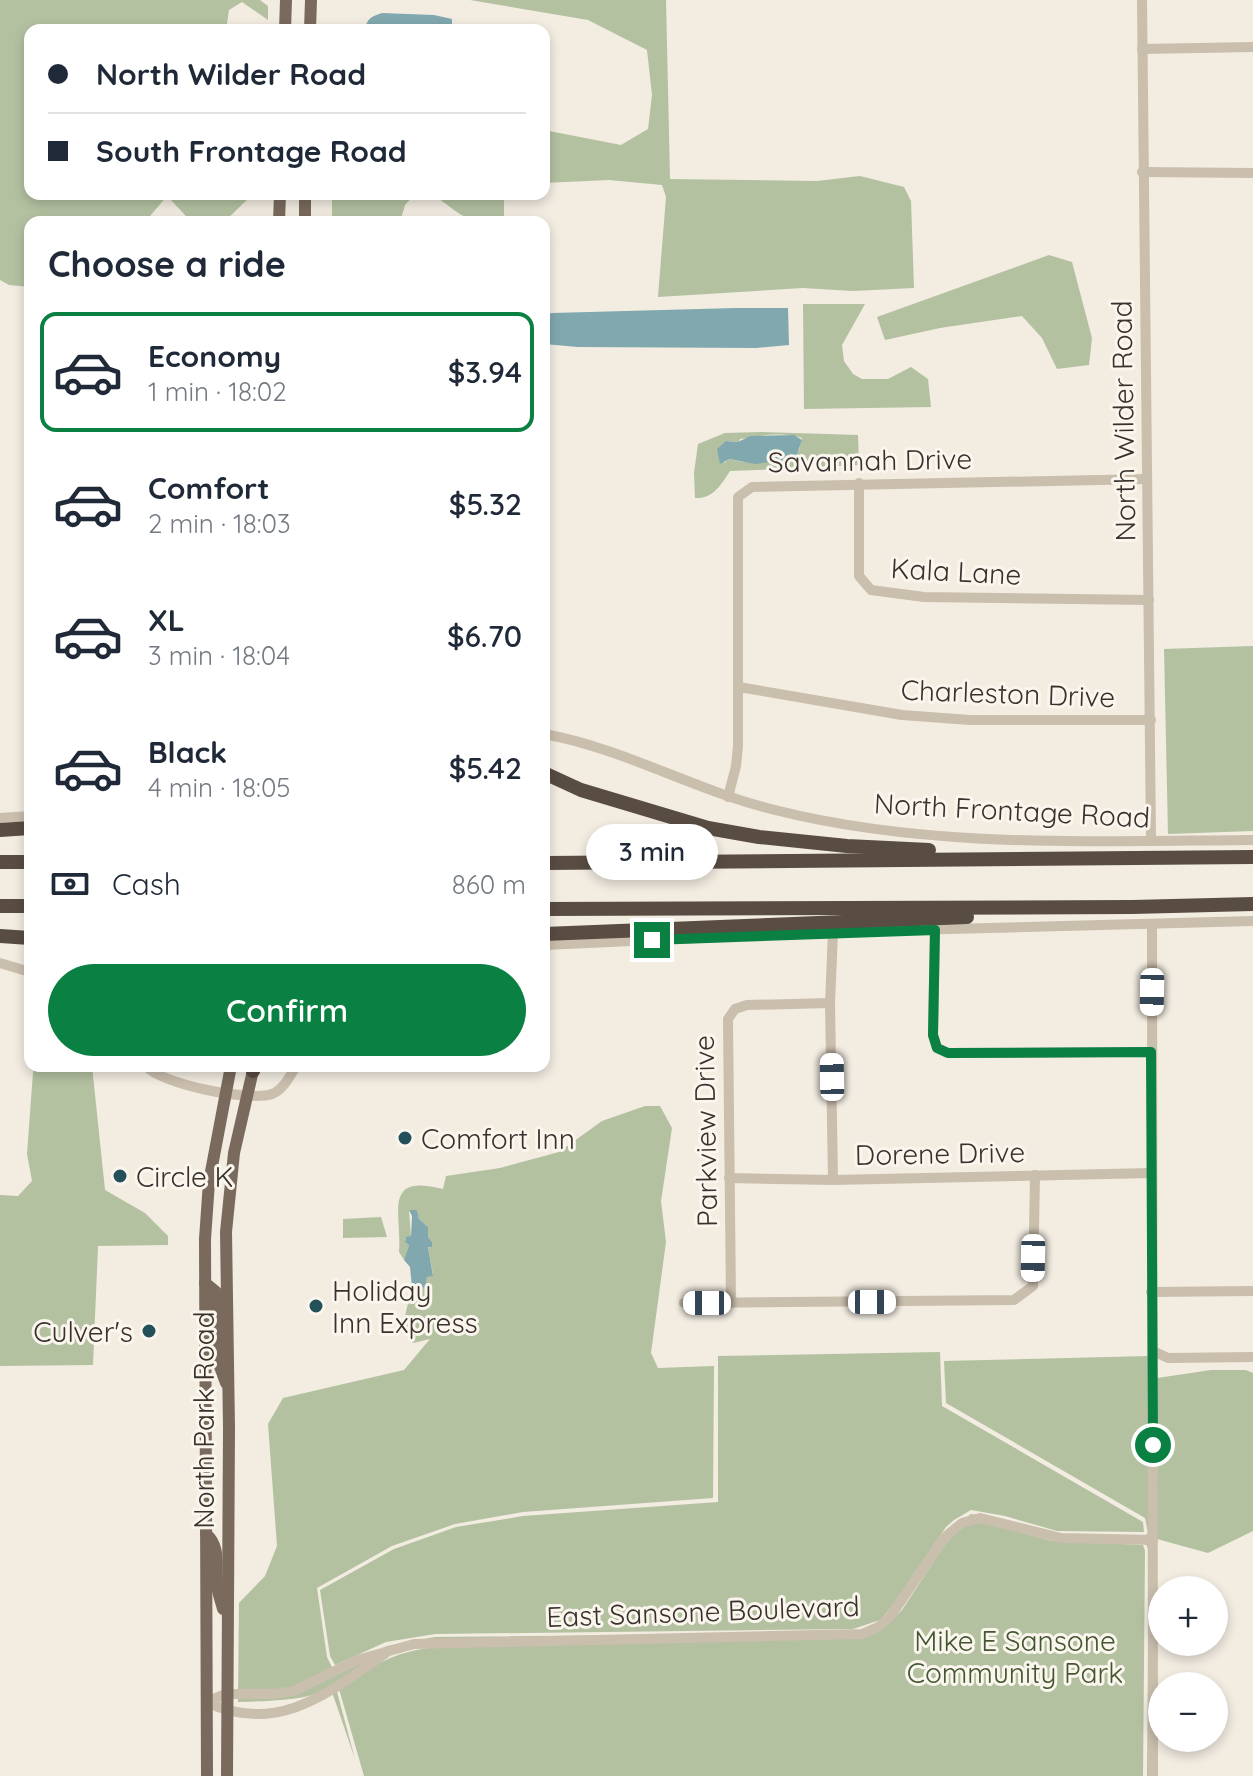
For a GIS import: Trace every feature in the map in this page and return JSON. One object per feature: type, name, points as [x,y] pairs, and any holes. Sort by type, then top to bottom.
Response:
[{"type":"highway","points":[[550,778],[670,818],[720,830],[847,846],[939,851],[967,859]]},
{"type":"highway","points":[[0,830],[24,828]]},
{"type":"highway","points":[[550,863],[1253,857]]},
{"type":"highway","points":[[0,862],[24,862]]},
{"type":"highway","points":[[550,909],[1253,904]]},
{"type":"highway","points":[[0,906],[24,906]]},
{"type":"highway","points":[[550,934],[1072,914],[1132,907]]},
{"type":"highway","points":[[0,936],[24,938]]},
{"type":"main road","points":[[285,24],[286,0]]},
{"type":"main road","points":[[310,24],[311,0]]},
{"type":"main road","name":"North Park Road","points":[[207,1776],[205,1283],[209,1182],[230,1072]]},
{"type":"main road","name":"North Park Road","points":[[227,1776],[226,1232],[234,1153],[253,1072]]},
{"type":"main road","points":[[205,1283],[216,1292],[216,1356],[227,1385]]},
{"type":"main road","points":[[206,1534],[212,1539],[216,1552],[217,1586],[227,1623]]},
{"type":"street","name":"North Wilder Road","points":[[1142,0],[1151,841]]},
{"type":"street","points":[[1142,49],[1253,47]]},
{"type":"street","points":[[1142,172],[1253,173]]},
{"type":"street","name":"Savannah Drive","points":[[739,687],[738,497],[752,487],[1147,479]]},
{"type":"street","name":"Kala Lane","points":[[859,483],[859,576],[871,590],[924,597],[1149,600]]},
{"type":"street","points":[[728,797],[736,766],[739,687]]},
{"type":"street","name":"Charleston Drive","points":[[739,687],[902,715],[970,720],[1151,720]]},
{"type":"street","name":"North Frontage Road","points":[[550,736],[606,752],[728,797],[816,820],[902,832],[1043,840],[1253,840]]},
{"type":"street","points":[[0,818],[24,816]]},
{"type":"street","points":[[550,945],[833,932],[1253,921]]},
{"type":"street","points":[[1152,924],[1153,1776]]},
{"type":"street","points":[[935,930],[933,1035],[937,1048],[948,1053],[1151,1052]]},
{"type":"street","points":[[833,932],[830,1003],[833,1180]]},
{"type":"street","points":[[0,963],[24,970]]},
{"type":"street","name":"Parkview Drive","points":[[731,1303],[728,1019],[735,1009],[747,1005],[830,1003]]},
{"type":"street","points":[[154,1072],[163,1079],[225,1092],[263,1096],[279,1091],[292,1072]]},
{"type":"street","name":"Dorene Drive","points":[[729,1178],[833,1180],[1152,1173]]},
{"type":"street","points":[[684,1303],[1014,1300],[1033,1286],[1035,1175]]},
{"type":"street","points":[[1151,1292],[1253,1291]]},
{"type":"street","points":[[1153,1351],[1168,1358],[1253,1357]]},
{"type":"street","name":"East Sansone Boulevard","points":[[206,1702],[226,1694],[294,1691],[357,1660],[414,1644],[862,1634],[890,1617],[945,1537],[969,1520],[992,1519],[1061,1538],[1153,1540]]},
{"type":"street","name":"East Sansone Boulevard","points":[[206,1702],[227,1712],[274,1712],[300,1708],[391,1650]]},
{"type":"street","points":[[310,1684],[320,1698]]},
{"type":"street","points":[[273,1694],[274,1712]]},
{"type":"green space","points":[[0,0],[260,0],[268,6],[268,20],[242,2],[229,10],[227,24],[24,24],[24,200],[164,200],[150,216],[24,216],[24,286],[9,285],[0,280]]},
{"type":"green space","points":[[470,0],[666,0],[670,179],[817,181],[860,176],[904,187],[911,201],[914,288],[853,291],[803,288],[658,297],[666,197],[662,185],[609,180],[550,183],[550,131],[621,145],[648,129],[652,95],[647,50],[588,20]]},
{"type":"green space","points":[[171,200],[247,200],[230,216],[186,216]]},
{"type":"green space","points":[[332,200],[410,200],[402,216],[332,216]]},
{"type":"green space","points":[[440,200],[504,200],[504,216],[463,216]]},
{"type":"green space","points":[[1049,255],[1072,262],[1092,338],[1089,365],[1057,369],[1042,338],[1022,316],[885,340],[877,317]]},
{"type":"green space","points":[[803,304],[865,304],[842,345],[844,361],[853,374],[862,379],[888,379],[911,367],[928,379],[931,407],[804,409]]},
{"type":"green space","points":[[725,433],[858,435],[859,465],[787,468],[785,465],[799,450],[802,438],[794,436],[771,435],[740,439],[739,442],[726,441],[724,463],[728,459],[743,462],[779,461],[782,469],[730,471],[712,494],[695,498],[698,444]]},
{"type":"green space","points":[[1253,646],[1253,831],[1168,834],[1164,649]]},
{"type":"green space","points":[[33,1072],[93,1072],[105,1190],[145,1213],[168,1236],[168,1245],[98,1246],[93,1365],[0,1366],[0,1195],[18,1196],[32,1181],[27,1154]]},
{"type":"green space","points":[[645,1106],[660,1106],[672,1128],[661,1201],[666,1242],[651,1353],[658,1368],[714,1366],[713,1498],[523,1512],[455,1524],[392,1546],[317,1588],[327,1657],[332,1667],[337,1669],[387,1646],[435,1637],[856,1631],[872,1627],[893,1612],[937,1548],[897,1610],[886,1621],[858,1634],[428,1644],[400,1649],[383,1656],[336,1688],[355,1759],[331,1689],[297,1698],[238,1702],[239,1603],[265,1576],[277,1546],[268,1424],[283,1398],[404,1370],[430,1339],[413,1343],[403,1324],[412,1287],[424,1288],[427,1277],[433,1275],[428,1246],[432,1246],[432,1242],[428,1237],[428,1227],[419,1219],[417,1210],[409,1210],[411,1237],[406,1237],[405,1242],[409,1245],[404,1260],[399,1252],[398,1211],[403,1192],[411,1187],[424,1186],[443,1189],[446,1176],[500,1168],[559,1152],[602,1121]]},
{"type":"green space","points":[[381,1217],[387,1237],[343,1238],[343,1219]]},
{"type":"green space","name":"Mike E Sansone Community Park","points":[[940,1352],[942,1406],[1143,1522],[1144,1532],[1057,1531],[971,1510],[946,1527],[880,1620],[853,1629],[435,1634],[386,1642],[335,1665],[330,1656],[320,1590],[394,1549],[456,1527],[523,1516],[718,1502],[718,1356]]},
{"type":"green space","points":[[1149,1356],[1149,1551],[1146,1544],[1139,1540],[1053,1537],[996,1519],[977,1518],[963,1523],[938,1546],[949,1530],[971,1514],[1004,1520],[1056,1535],[1145,1536],[1148,1533],[1145,1518],[946,1403],[944,1361]]},
{"type":"green space","points":[[1211,1370],[1246,1370],[1253,1373],[1253,1531],[1208,1553],[1157,1539],[1157,1378]]},
{"type":"green space","name":"Mike E Sansone Community Park","points":[[978,1521],[1052,1541],[1143,1545],[1143,1776],[364,1776],[339,1689],[391,1658],[428,1648],[859,1638],[887,1625],[902,1610],[946,1543],[960,1529]]},
{"type":"green space","points":[[1148,1656],[1149,1656],[1149,1776]]},
{"type":"water","points":[[375,15],[434,15],[452,19],[452,24],[367,24]]},
{"type":"water","points":[[788,308],[789,345],[756,348],[550,345],[552,313]]},
{"type":"water","points":[[794,435],[802,440],[795,460],[786,465],[787,468],[782,469],[778,461],[755,464],[729,459],[720,464],[717,449],[726,441],[738,442],[750,436]]},
{"type":"water","points":[[409,1210],[417,1210],[419,1219],[428,1227],[428,1237],[432,1242],[432,1247],[428,1247],[433,1276],[427,1277],[425,1288],[412,1287],[410,1267],[404,1260],[409,1245],[405,1242],[406,1237],[411,1236],[412,1216]]},
{"type":"place","name":"Comfort Inn","points":[[405,1138]]},
{"type":"place","name":"Circle K","points":[[120,1176]]},
{"type":"place","name":"Holiday Inn Express","points":[[316,1306]]},
{"type":"place","name":"Culver's","points":[[149,1331]]},
{"type":"route","points":[[652,940],[935,930],[933,1035],[937,1048],[948,1053],[1151,1052],[1153,1445]]}]
